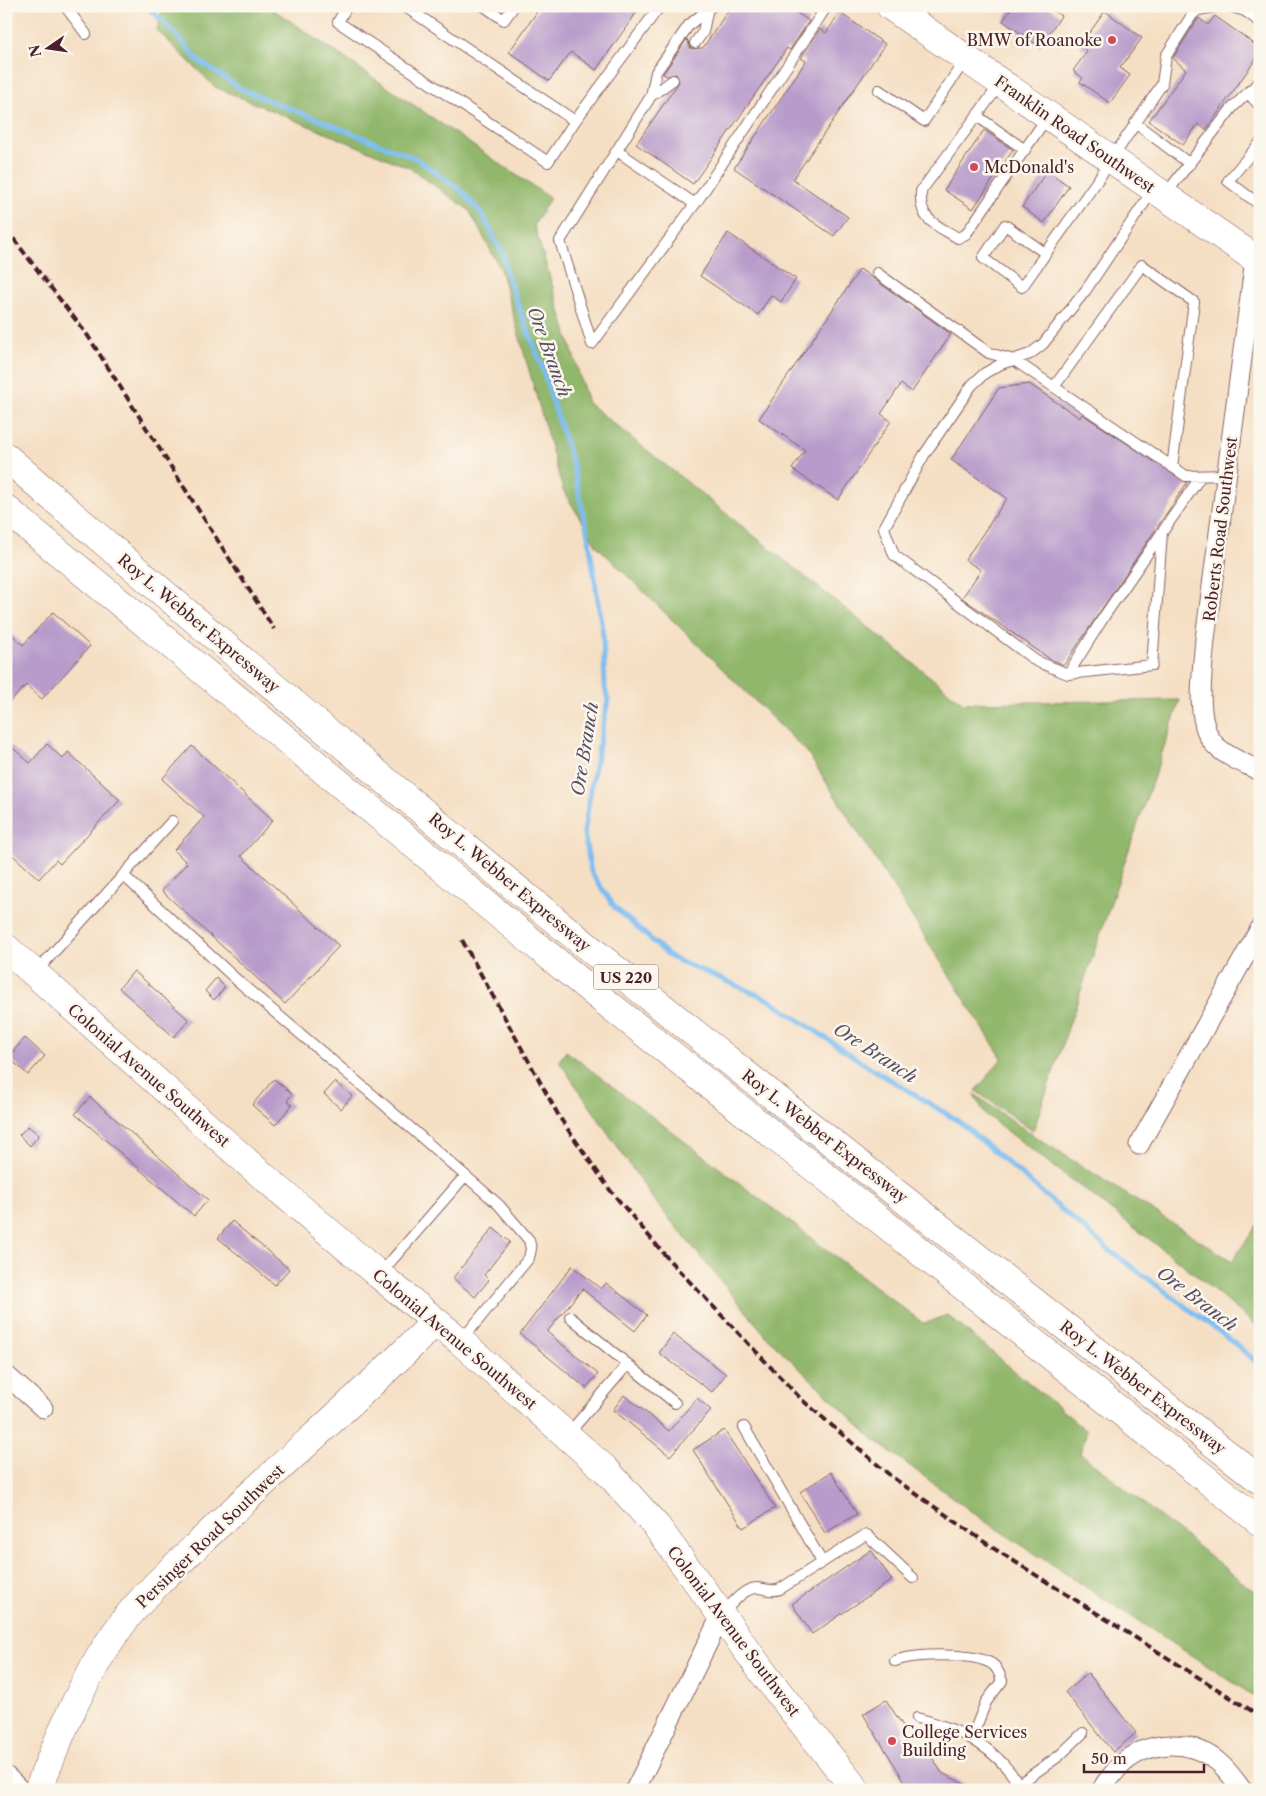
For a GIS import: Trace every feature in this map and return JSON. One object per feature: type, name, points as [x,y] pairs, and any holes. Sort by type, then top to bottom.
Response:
[{"type":"main road","name":"Franklin Road Southwest","points":[[890,6],[1258,261]]},
{"type":"main road","name":"Roy L. Webber Expressway","points":[[6,457],[194,620],[593,950],[844,1152],[1260,1480]]},
{"type":"main road","name":"Roy L. Webber Expressway","points":[[13,516],[598,996],[1260,1522]]},
{"type":"main road","name":"Colonial Avenue Southwest","points":[[6,948],[379,1275],[568,1434],[626,1491],[722,1614],[767,1678],[853,1787]]},
{"type":"main road","name":"Persinger Road Southwest","points":[[38,1790],[79,1697],[107,1647],[137,1607],[228,1516],[435,1322]]},
{"type":"street","name":"Roberts Road Southwest","points":[[1258,261],[1205,639],[1202,701],[1208,736],[1217,747],[1260,771]]},
{"type":"street","points":[[1139,1144],[1260,929]]},
{"type":"street","points":[[6,1374],[44,1408]]},
{"type":"street","points":[[635,1790],[722,1614]]},
{"type":"street","points":[[1102,1790],[1117,1769],[1131,1756],[1156,1745],[1195,1750],[1210,1757],[1217,1761],[1242,1790]]},
{"type":"street","points":[[6,1776],[20,1790]]},
{"type":"lane","points":[[65,6],[86,34]]},
{"type":"lane","points":[[347,6],[338,22],[548,162],[575,121],[660,6]]},
{"type":"lane","points":[[404,6],[575,121]]},
{"type":"lane","points":[[484,6],[504,20],[514,6]]},
{"type":"lane","points":[[1045,253],[1006,225],[983,258],[1022,287],[1162,84],[1166,56],[1192,15],[1198,10],[1220,6]]},
{"type":"lane","points":[[1229,6],[1245,11],[1260,22]]},
{"type":"lane","points":[[710,9],[689,25],[656,72],[651,96],[560,241],[592,344],[695,204],[825,7]]},
{"type":"lane","points":[[695,44],[703,32],[710,9]]},
{"type":"lane","points":[[878,90],[924,121],[966,59]]},
{"type":"lane","points":[[651,96],[673,80]]},
{"type":"lane","points":[[1162,533],[1152,665],[1068,674],[1036,661],[894,555],[884,528],[924,455],[972,385],[985,373],[1030,354],[1043,344],[1159,193],[1190,164],[1232,108],[1260,81]]},
{"type":"lane","points":[[1001,83],[921,191],[920,203],[927,220],[958,238],[966,234],[1026,150],[1048,115]]},
{"type":"lane","points":[[1248,93],[1260,106]]},
{"type":"lane","points":[[977,116],[1026,150]]},
{"type":"lane","points":[[1135,123],[1190,164]]},
{"type":"lane","points":[[1260,142],[1228,182],[1260,205]]},
{"type":"lane","points":[[617,151],[695,204]]},
{"type":"lane","points":[[1054,387],[1142,265],[1194,302],[1172,467]]},
{"type":"lane","points":[[877,273],[989,353],[1014,360],[1186,476],[1227,475]]},
{"type":"lane","points":[[1068,674],[1105,615],[1201,476]]},
{"type":"lane","points":[[34,974],[172,821]]},
{"type":"lane","points":[[124,875],[239,982],[465,1176],[516,1222],[529,1240],[531,1249],[528,1258],[460,1342]]},
{"type":"lane","points":[[379,1275],[465,1176]]},
{"type":"lane","points":[[570,1317],[675,1403]]},
{"type":"lane","points":[[568,1434],[628,1364]]},
{"type":"lane","points":[[744,1427],[822,1562]]},
{"type":"lane","points":[[722,1614],[738,1597],[752,1589],[776,1591],[867,1535],[913,1578]]},
{"type":"lane","points":[[895,1661],[905,1658],[966,1656],[982,1659],[995,1665],[1002,1681],[986,1702],[972,1737]]},
{"type":"lane","points":[[917,1718],[948,1727],[972,1737],[985,1746],[1020,1787],[1059,1756],[1083,1733]]},
{"type":"green space","points":[[163,6],[268,6],[550,198],[534,225],[588,403],[963,703],[1180,700],[1033,1131],[976,1091],[1002,1058],[807,752],[597,546],[563,490],[500,268],[469,210],[410,168],[215,87],[157,30]]},
{"type":"green space","points":[[566,1051],[924,1324],[947,1315],[1087,1431],[1080,1453],[1260,1596],[1260,1700],[983,1520],[872,1438],[768,1338],[653,1199],[559,1061]]},
{"type":"green space","points":[[974,1094],[1031,1134],[1232,1261],[1260,1221],[1260,1329],[1195,1274],[985,1114]]},
{"type":"building","points":[[541,6],[641,6],[596,70],[571,52],[549,81],[509,52]]},
{"type":"building","points":[[731,6],[787,6],[809,21],[790,50],[787,48],[693,184],[636,144],[679,82],[676,74],[667,76],[663,74],[687,39],[691,49],[703,48]]},
{"type":"building","points":[[1013,6],[1048,6],[1061,16],[1040,47],[1003,21]]},
{"type":"building","points":[[1105,11],[1142,38],[1120,68],[1130,75],[1110,103],[1080,82],[1083,78],[1073,71],[1087,51],[1080,46]]},
{"type":"building","points":[[840,13],[885,44],[793,179],[848,217],[834,236],[734,168],[806,61],[801,58],[820,29],[826,33]]},
{"type":"building","points":[[1215,16],[1260,48],[1260,53],[1206,130],[1198,124],[1183,145],[1149,121],[1186,70],[1173,58],[1199,18],[1208,25]]},
{"type":"building","points":[[984,130],[1013,150],[973,209],[944,190]]},
{"type":"building","points":[[1047,171],[1069,186],[1044,223],[1022,207]]},
{"type":"building","points":[[728,233],[796,279],[781,302],[771,295],[758,315],[700,276]]},
{"type":"building","points":[[860,269],[951,334],[912,392],[901,384],[881,414],[891,421],[838,500],[792,469],[805,450],[759,419]]},
{"type":"building","points":[[1029,384],[1080,418],[1082,414],[1187,483],[1064,665],[1050,659],[962,598],[981,570],[965,560],[1007,498],[951,460],[999,388]]},
{"type":"building","points":[[53,612],[90,646],[42,699],[26,685],[6,706],[6,629],[23,645]]},
{"type":"building","points":[[6,742],[30,763],[47,744],[63,759],[68,752],[120,800],[60,864],[56,860],[39,879],[6,849]]},
{"type":"building","points":[[192,746],[273,820],[241,856],[339,946],[285,1004],[162,891],[187,863],[174,850],[204,817],[162,779]]},
{"type":"building","points":[[134,971],[189,1020],[174,1037],[119,988]]},
{"type":"building","points":[[216,978],[225,987],[214,1000],[205,991]]},
{"type":"building","points":[[25,1038],[45,1056],[28,1075],[8,1057]]},
{"type":"building","points":[[274,1079],[292,1094],[287,1101],[292,1105],[275,1125],[252,1105]]},
{"type":"building","points":[[335,1082],[352,1096],[341,1109],[324,1094]]},
{"type":"building","points":[[90,1097],[208,1200],[194,1216],[75,1114]]},
{"type":"building","points":[[28,1126],[39,1135],[30,1146],[19,1135]]},
{"type":"building","points":[[232,1221],[289,1269],[275,1285],[218,1238]]},
{"type":"building","points":[[493,1228],[510,1242],[484,1275],[489,1280],[475,1297],[453,1278]]},
{"type":"building","points":[[572,1266],[601,1289],[606,1283],[647,1315],[635,1331],[582,1289],[547,1332],[598,1374],[586,1388],[520,1334]]},
{"type":"building","points":[[673,1334],[726,1374],[712,1392],[659,1353]]},
{"type":"building","points":[[624,1395],[669,1431],[697,1398],[711,1410],[670,1456],[613,1410]]},
{"type":"building","points":[[724,1430],[775,1508],[743,1528],[693,1450]]},
{"type":"building","points":[[831,1472],[857,1514],[825,1533],[800,1492]]},
{"type":"building","points":[[871,1550],[892,1580],[812,1634],[792,1604]]},
{"type":"building","points":[[1088,1673],[1136,1733],[1113,1752],[1065,1692]]},
{"type":"building","name":"College Services Building","points":[[886,1700],[905,1729],[900,1732],[913,1754],[921,1750],[925,1757],[930,1754],[942,1773],[976,1790],[910,1790],[863,1714]]},
{"type":"waterway","name":"Ore Branch","points":[[146,6],[167,25],[199,61],[243,90],[415,158],[461,190],[482,214],[504,257],[507,276],[542,367],[573,466],[589,540],[603,636],[605,688],[608,700],[584,833],[591,872],[615,908],[672,958],[768,999],[866,1065],[960,1122],[1109,1250],[1232,1341],[1260,1365]]},
{"type":"railway","points":[[6,229],[88,336],[274,629]]},
{"type":"railway","points":[[462,940],[560,1118],[610,1190],[670,1261],[801,1399],[892,1477],[993,1548],[1260,1716]]},
{"type":"place","name":"BMW of Roanoke","points":[[1112,40]]},
{"type":"place","name":"McDonald's","points":[[974,167]]},
{"type":"place","name":"College Services Building","points":[[892,1741]]}]
